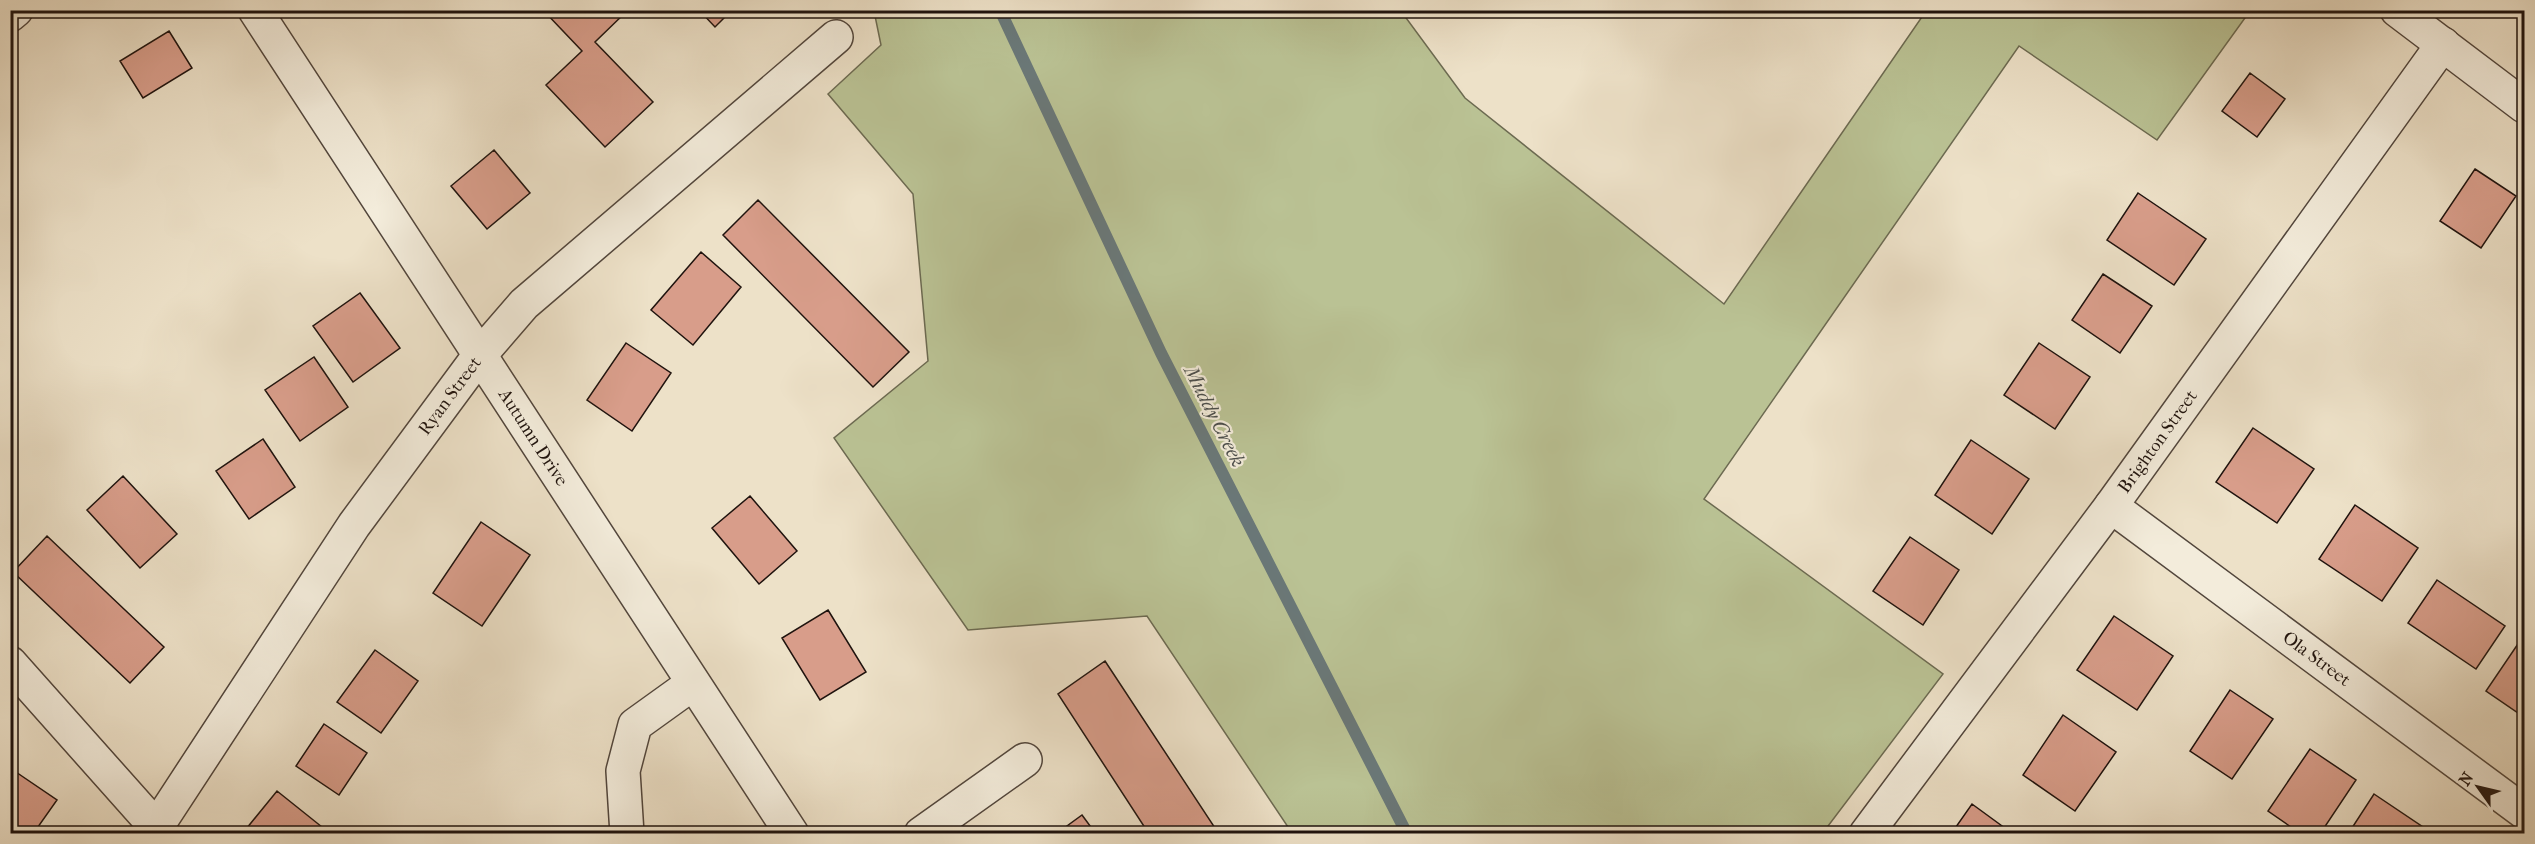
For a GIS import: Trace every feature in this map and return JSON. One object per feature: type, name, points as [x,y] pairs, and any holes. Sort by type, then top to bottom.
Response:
[{"type":"street","points":[[10,15],[16,10]]},
{"type":"street","name":"Autumn Drive","points":[[255,10],[692,684],[792,834]]},
{"type":"street","points":[[2397,10],[2524,106]]},
{"type":"street","name":"Ryan Street","points":[[154,830],[354,525],[479,356],[524,304],[836,37]]},
{"type":"street","name":"Brighton Street","points":[[1866,834],[2111,506],[2443,44]]},
{"type":"street","name":"Ola Street","points":[[2111,506],[2524,812]]},
{"type":"street","points":[[10,663],[154,830]]},
{"type":"street","points":[[627,834],[623,771],[635,725],[692,684]]},
{"type":"street","points":[[921,834],[1025,760]]},
{"type":"green space","points":[[874,11],[1401,11],[1465,98],[1724,304],[1926,11],[2250,11],[2157,140],[2019,46],[1704,499],[1943,674],[1822,834],[1292,833],[1147,616],[968,630],[834,438],[928,361],[913,194],[828,94],[881,45]]},
{"type":"building","points":[[543,10],[628,10],[595,42],[653,102],[605,147],[546,85],[582,51]]},
{"type":"building","points":[[699,10],[732,10],[715,27]]},
{"type":"building","points":[[169,31],[192,68],[143,98],[120,61]]},
{"type":"building","points":[[2250,73],[2285,99],[2257,137],[2222,111]]},
{"type":"building","points":[[494,150],[530,193],[487,229],[451,186]]},
{"type":"building","points":[[2475,169],[2516,196],[2481,248],[2440,221]]},
{"type":"building","points":[[2138,193],[2206,239],[2174,285],[2107,240]]},
{"type":"building","points":[[758,200],[909,352],[873,387],[723,235]]},
{"type":"building","points":[[701,252],[741,287],[693,345],[651,310]]},
{"type":"building","points":[[2103,274],[2152,306],[2120,353],[2072,320]]},
{"type":"building","points":[[360,293],[400,348],[353,382],[313,326]]},
{"type":"building","points":[[626,343],[671,373],[632,431],[587,400]]},
{"type":"building","points":[[2039,343],[2090,377],[2055,429],[2004,395]]},
{"type":"building","points":[[314,357],[348,407],[300,441],[265,390]]},
{"type":"building","points":[[2253,428],[2314,469],[2277,523],[2216,482]]},
{"type":"building","points":[[263,439],[295,487],[249,519],[216,471]]},
{"type":"building","points":[[1971,440],[2029,479],[1992,534],[1935,495]]},
{"type":"building","points":[[123,476],[177,534],[140,568],[87,510]]},
{"type":"building","points":[[750,496],[797,551],[759,584],[712,528]]},
{"type":"building","points":[[2355,505],[2418,548],[2382,601],[2319,559]]},
{"type":"building","points":[[481,522],[530,555],[482,626],[433,593]]},
{"type":"building","points":[[47,536],[164,647],[130,683],[13,572]]},
{"type":"building","points":[[1910,537],[1959,570],[1923,625],[1873,591]]},
{"type":"building","points":[[2437,580],[2505,626],[2476,669],[2408,623]]},
{"type":"building","points":[[828,610],[866,672],[820,700],[782,638]]},
{"type":"building","points":[[2114,616],[2173,656],[2137,710],[2077,670]]},
{"type":"building","points":[[2524,635],[2524,717],[2486,691]]},
{"type":"building","points":[[375,650],[418,681],[381,733],[337,702]]},
{"type":"building","points":[[1105,661],[1217,831],[1213,834],[1149,834],[1058,694]]},
{"type":"building","points":[[2230,690],[2273,719],[2232,779],[2190,751]]},
{"type":"building","points":[[2063,715],[2116,752],[2075,811],[2023,775]]},
{"type":"building","points":[[324,724],[367,753],[339,795],[296,766]]},
{"type":"building","points":[[2310,749],[2356,780],[2320,834],[2301,834],[2268,811]]},
{"type":"building","points":[[10,768],[57,800],[33,834],[21,834],[10,826]]},
{"type":"building","points":[[277,791],[322,827],[316,834],[242,834]]},
{"type":"building","points":[[2374,794],[2423,827],[2418,834],[2348,834]]},
{"type":"building","points":[[1972,804],[2013,834],[1951,834]]},
{"type":"building","points":[[1082,815],[1096,834],[1056,834]]},
{"type":"waterway","name":"Muddy Creek","points":[[1000,10],[1161,353],[1407,834]]}]
